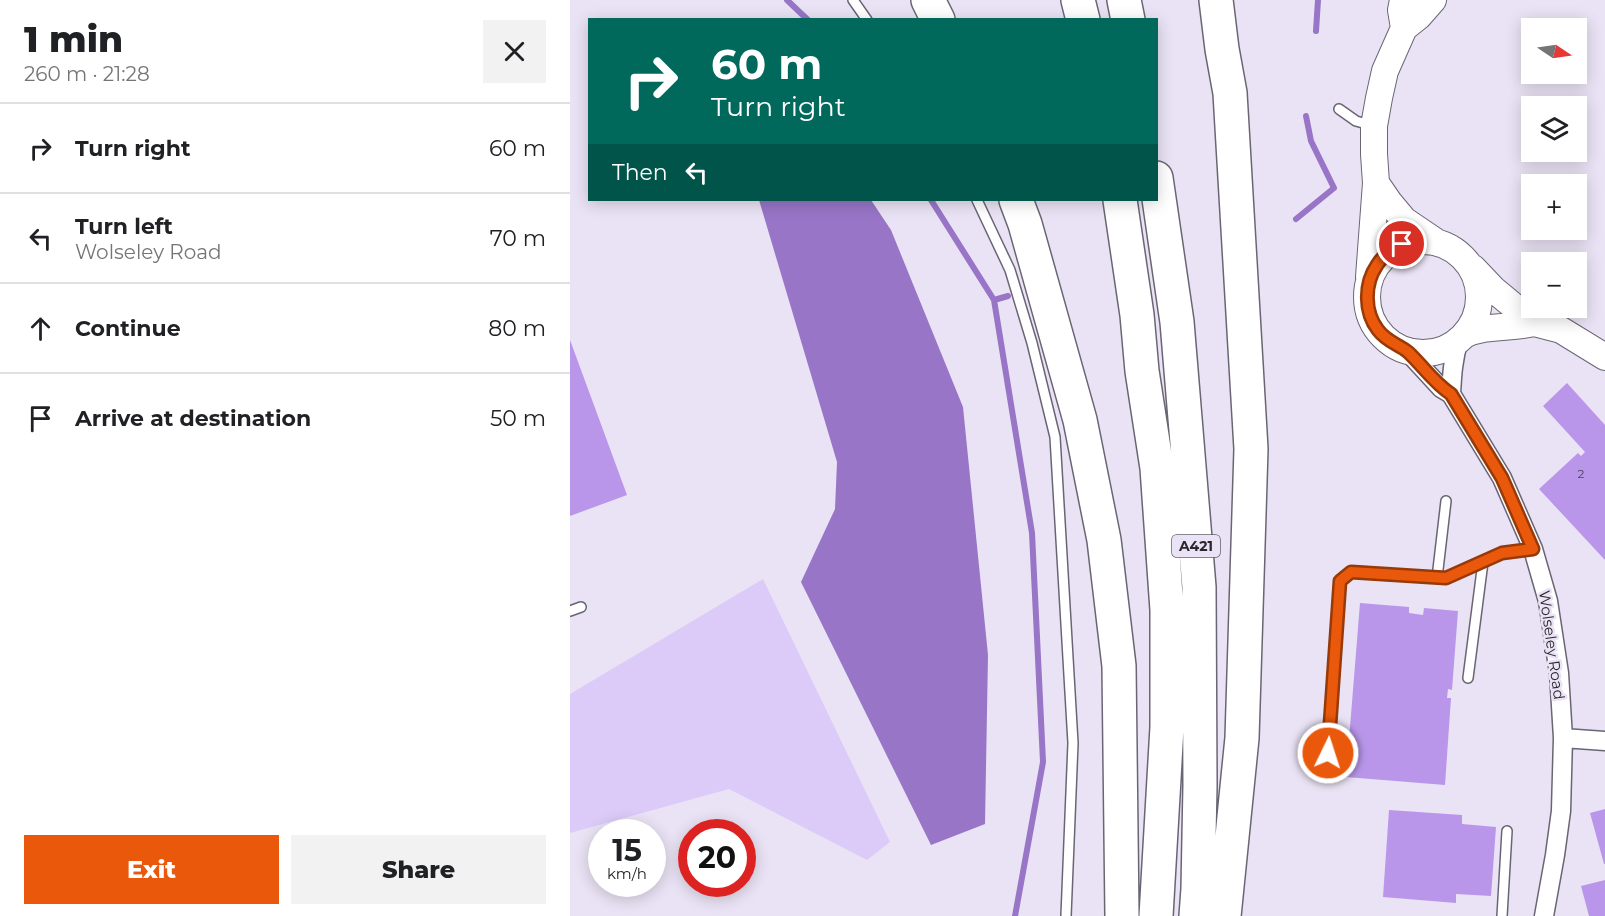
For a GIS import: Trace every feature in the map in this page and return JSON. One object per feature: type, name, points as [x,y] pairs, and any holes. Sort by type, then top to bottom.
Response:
[{"type":"highway","points":[[928,0],[937,18]]},
{"type":"highway","points":[[1078,0],[1082,18]]},
{"type":"highway","points":[[1124,0],[1128,18]]},
{"type":"highway","points":[[1216,0],[1230,93],[1251,449],[1242,738],[1224,916]]},
{"type":"highway","name":"A421","points":[[1158,192],[1177,322],[1199,586],[1200,785],[1196,916]]},
{"type":"highway","points":[[1017,201],[1080,420],[1104,540],[1119,666],[1122,916]]},
{"type":"highway","name":"A421","points":[[1120,201],[1157,468],[1167,610],[1167,728],[1156,916]]},
{"type":"main road","points":[[1403,0],[1401,10],[1404,28]]},
{"type":"main road","points":[[1432,0],[1419,16],[1404,28],[1385,71],[1378,98],[1374,126],[1376,183],[1367,297],[1370,315],[1378,330],[1390,342],[1406,351],[1420,353],[1447,348],[1474,330],[1534,323]]},
{"type":"main road","points":[[1376,183],[1404,220],[1435,241],[1461,254],[1493,289],[1534,323],[1561,330],[1605,357]]},
{"type":"main road","points":[[1369,280],[1377,265],[1388,253],[1402,244],[1418,240],[1435,241]]},
{"type":"main road","points":[[1462,338],[1475,320],[1480,301],[1478,283],[1471,266]]},
{"type":"street","points":[[1451,394],[1454,353],[1462,338]]},
{"type":"street","name":"Wolseley Road","points":[[1406,351],[1441,388],[1451,394],[1502,478],[1533,549],[1548,601],[1560,673],[1563,738],[1561,811],[1544,916]]},
{"type":"street","points":[[1563,738],[1605,741]]},
{"type":"lane","points":[[853,0],[866,18]]},
{"type":"lane","points":[[1339,109],[1356,121],[1374,126]]},
{"type":"lane","points":[[977,201],[1010,270],[1032,343],[1055,437],[1073,743],[1066,916]]},
{"type":"lane","points":[[1437,578],[1446,501]]},
{"type":"lane","points":[[1328,753],[1340,581],[1351,572],[1446,578],[1502,553],[1533,549]]},
{"type":"lane","points":[[1468,678],[1483,562]]},
{"type":"lane","points":[[570,611],[581,607]]},
{"type":"lane","points":[[1502,916],[1507,831]]},
{"type":"shaded area","points":[[759,201],[872,201],[891,230],[963,407],[988,655],[985,824],[931,845],[801,582],[835,509],[837,462]]},
{"type":"shaded area","points":[[763,579],[890,842],[867,860],[729,789],[621,819],[588,819],[588,828],[570,833],[570,694]]},
{"type":"building","points":[[570,340],[627,495],[570,516]]},
{"type":"building","points":[[1567,383],[1605,425],[1605,560],[1539,489],[1578,453],[1581,456],[1585,452],[1543,406]]},
{"type":"building","points":[[1360,603],[1409,607],[1409,613],[1423,615],[1424,608],[1458,611],[1452,690],[1448,689],[1447,698],[1451,698],[1445,785],[1346,777]]},
{"type":"building","points":[[1605,809],[1605,864],[1604,864],[1590,813]]},
{"type":"building","points":[[1389,810],[1462,815],[1462,824],[1496,827],[1491,896],[1456,894],[1456,903],[1383,897]]},
{"type":"building","points":[[1605,880],[1605,916],[1589,916],[1581,886]]},
{"type":"waterway","points":[[787,0],[806,18]]},
{"type":"waterway","points":[[1316,31],[1318,0]]},
{"type":"waterway","points":[[1296,219],[1334,188],[1311,141],[1306,116]]},
{"type":"waterway","points":[[932,201],[994,300],[1032,533],[1043,762],[1015,916]]},
{"type":"waterway","points":[[994,300],[1008,296]]},
{"type":"route","points":[[1328,753],[1340,581],[1351,572],[1446,578],[1502,553],[1533,549],[1502,478],[1451,394],[1441,388],[1406,351],[1390,342],[1378,330],[1370,315],[1367,297],[1369,280],[1377,265],[1388,253],[1402,244]]}]
